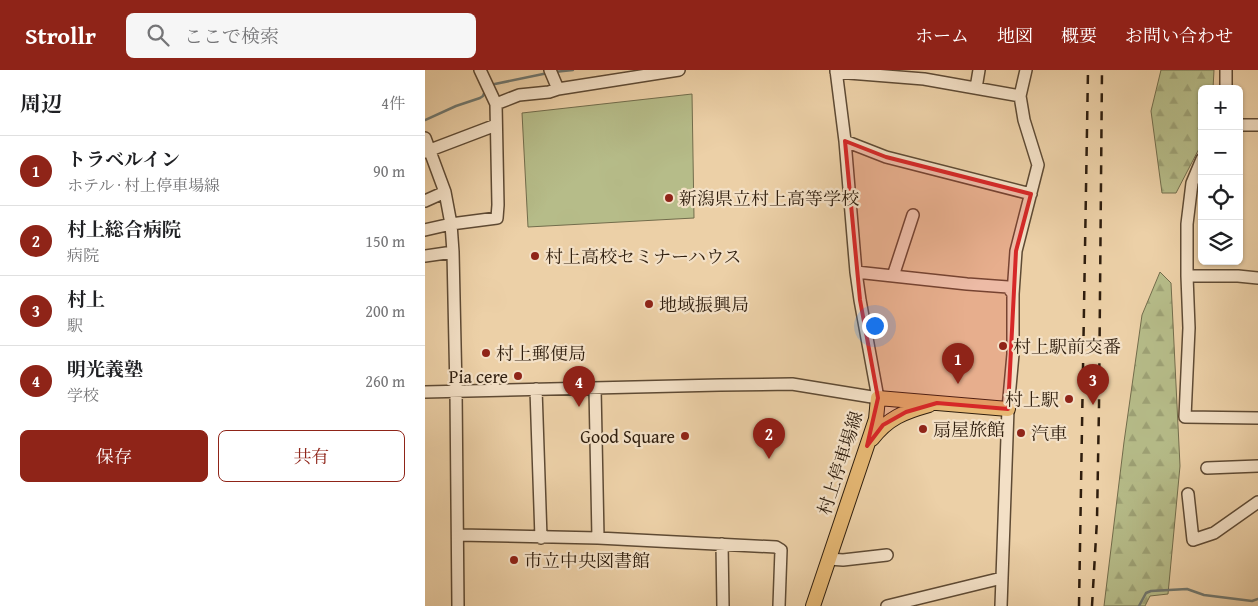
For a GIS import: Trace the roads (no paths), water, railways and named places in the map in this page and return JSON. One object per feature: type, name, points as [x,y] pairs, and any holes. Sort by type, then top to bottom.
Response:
[{"type":"main road","name":"村上停車場線","points":[[813,606],[867,446],[875,419],[878,398],[1008,409]]},
{"type":"main road","points":[[867,446],[883,425],[905,412],[937,403]]},
{"type":"street","points":[[425,230],[451,224],[497,218],[496,104],[480,70]]},
{"type":"street","points":[[550,70],[558,89]]},
{"type":"street","points":[[496,104],[519,96],[549,92],[641,73],[679,70]]},
{"type":"street","points":[[976,88],[979,70]]},
{"type":"street","points":[[1001,606],[1016,251],[1038,165],[1024,120],[1019,96],[1026,70]]},
{"type":"street","points":[[1226,85],[1227,70]]},
{"type":"street","points":[[425,392],[793,384],[878,398],[856,272],[845,141],[836,71],[924,79],[1019,96]]},
{"type":"street","points":[[427,151],[496,125]]},
{"type":"street","points":[[1243,125],[1258,125]]},
{"type":"street","points":[[425,138],[427,151],[445,192],[451,224],[453,252],[457,391],[458,606]]},
{"type":"street","points":[[845,141],[886,157],[1031,194]]},
{"type":"street","points":[[1198,169],[1192,183],[1187,224],[1189,328],[1185,417],[1258,418]]},
{"type":"street","points":[[425,201],[445,192]]},
{"type":"street","points":[[893,276],[913,215]]},
{"type":"street","points":[[425,256],[453,252]]},
{"type":"street","points":[[856,272],[1007,287],[1013,294]]},
{"type":"street","points":[[1187,276],[1258,278]]},
{"type":"street","points":[[595,388],[598,538]]},
{"type":"street","points":[[536,389],[541,538]]},
{"type":"street","points":[[1207,468],[1258,466]]},
{"type":"street","points":[[1188,494],[1193,540],[1214,533],[1258,502]]},
{"type":"street","points":[[458,535],[598,538],[776,547],[781,550],[779,606]]},
{"type":"street","points":[[722,544],[723,606]]},
{"type":"street","points":[[829,559],[843,560],[887,554]]},
{"type":"street","points":[[887,606],[1002,578]]},
{"type":"waterway","points":[[554,72],[573,70]]},
{"type":"waterway","points":[[490,85],[548,73]]},
{"type":"waterway","points":[[425,120],[480,98],[485,91]]},
{"type":"waterway","points":[[1139,606],[1146,593],[1151,591],[1187,589],[1204,595],[1252,601],[1258,599]]},
{"type":"railway","points":[[1079,606],[1088,70]]},
{"type":"railway","points":[[1092,606],[1097,520],[1102,70]]},
{"type":"place","name":"新潟県立村上高等学校","points":[[669,198]]},
{"type":"place","name":"村上高校セミナーハウス","points":[[535,256]]},
{"type":"place","name":"地域振興局","points":[[649,304]]},
{"type":"place","name":"村上駅前交番","points":[[1003,346]]},
{"type":"place","name":"村上郵便局","points":[[486,353]]},
{"type":"place","name":"Pia cere","points":[[518,376]]},
{"type":"place","name":"トラベルイン","points":[[958,384]]},
{"type":"place","name":"村上駅","points":[[1069,399]]},
{"type":"place","name":"村上","points":[[1093,405]]},
{"type":"place","name":"明光義塾","points":[[579,407]]},
{"type":"place","name":"扇屋旅館","points":[[923,429]]},
{"type":"place","name":"汽車","points":[[1021,433]]},
{"type":"place","name":"Good Square","points":[[685,436]]},
{"type":"place","name":"村上総合病院","points":[[769,459]]},
{"type":"place","name":"市立中央図書館","points":[[514,560]]}]
